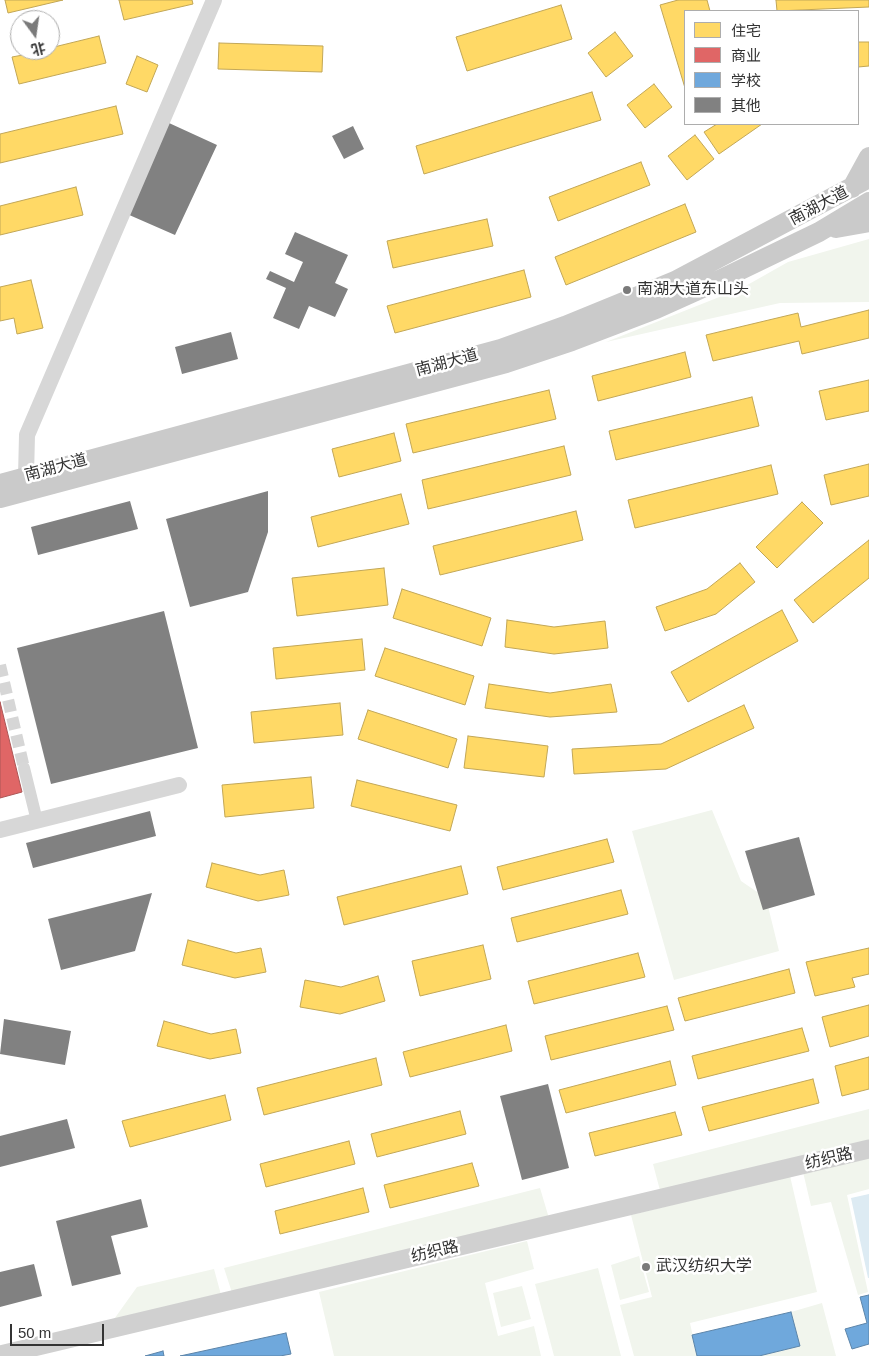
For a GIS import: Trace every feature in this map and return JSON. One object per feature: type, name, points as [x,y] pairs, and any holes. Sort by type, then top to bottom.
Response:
[{"type":"main road","points":[[851,189],[869,157]]},
{"type":"main road","name":"南湖大道","points":[[0,498],[28,483],[501,349],[538,336],[675,281],[869,178]]},
{"type":"main road","name":"南湖大道","points":[[0,484],[28,483],[506,363],[656,309],[819,232],[869,202]]},
{"type":"main road","points":[[819,232],[869,222]]},
{"type":"main road","name":"纺织路","points":[[0,1355],[869,1150]]},
{"type":"street","points":[[28,483],[27,435],[214,0]]},
{"type":"street","points":[[24,768],[37,821]]},
{"type":"street","points":[[0,830],[179,785]]},
{"type":"shaded area","points":[[869,239],[869,302],[780,303],[606,342],[742,288],[788,262]]},
{"type":"shaded area","points":[[712,810],[741,881],[766,898],[779,951],[674,980],[632,831]]},
{"type":"shaded area","points":[[869,1109],[869,1149],[662,1198],[653,1164]]},
{"type":"shaded area","points":[[869,1156],[869,1189],[847,1195],[868,1292],[858,1295],[831,1202],[811,1206],[803,1172]]},
{"type":"shaded area","points":[[790,1176],[817,1292],[690,1323],[697,1356],[634,1356],[620,1305],[652,1297],[631,1215]]},
{"type":"shaded area","points":[[540,1188],[551,1225],[234,1299],[224,1268]]},
{"type":"shaded area","points":[[869,1194],[869,1278],[868,1278],[851,1198]]},
{"type":"shaded area","points":[[527,1241],[534,1269],[485,1283],[498,1336],[534,1326],[541,1356],[334,1356],[319,1292]]},
{"type":"shaded area","points":[[639,1256],[649,1292],[620,1300],[611,1265]]},
{"type":"shaded area","points":[[598,1268],[621,1356],[554,1356],[535,1284]]},
{"type":"shaded area","points":[[214,1269],[223,1302],[107,1329],[137,1287]]},
{"type":"shaded area","points":[[522,1286],[531,1319],[501,1327],[493,1293]]},
{"type":"shaded area","points":[[822,1303],[836,1356],[759,1356],[799,1346],[791,1312]]},
{"type":"building: 住宅","points":[[5,0],[63,0],[21,10],[10,10],[8,13]]},
{"type":"building: 住宅","points":[[119,0],[192,0],[193,4],[124,20]]},
{"type":"building: 住宅","points":[[678,0],[707,0],[710,10],[684,10],[684,85],[660,5]]},
{"type":"building: 住宅","points":[[776,0],[869,0],[869,7],[777,10]]},
{"type":"building: 住宅","points":[[561,5],[572,39],[467,71],[456,37]]},
{"type":"building: 住宅","points":[[615,32],[633,56],[606,77],[588,53]]},
{"type":"building: 住宅","points":[[99,36],[106,63],[19,84],[13,60],[60,60],[60,46]]},
{"type":"building: 住宅","points":[[859,42],[869,42],[869,66],[859,67]]},
{"type":"building: 住宅","points":[[219,43],[323,46],[322,72],[218,69]]},
{"type":"building: 住宅","points":[[137,56],[158,65],[147,92],[126,84]]},
{"type":"building: 住宅","points":[[654,84],[672,107],[645,128],[627,105]]},
{"type":"building: 住宅","points":[[592,92],[601,120],[424,174],[416,146]]},
{"type":"building: 住宅","points":[[116,106],[123,134],[0,163],[0,134]]},
{"type":"building: 住宅","points":[[715,125],[761,125],[719,154],[704,132]]},
{"type":"building: 住宅","points":[[695,135],[714,159],[687,180],[668,156]]},
{"type":"building: 住宅","points":[[641,162],[650,185],[558,221],[549,197]]},
{"type":"building: 住宅","points":[[76,187],[83,215],[0,235],[0,206]]},
{"type":"building: 住宅","points":[[685,204],[696,232],[566,285],[555,257]]},
{"type":"building: 住宅","points":[[487,219],[493,246],[393,268],[387,241]]},
{"type":"building: 住宅","points":[[524,270],[531,297],[395,333],[387,306]]},
{"type":"building: 住宅","points":[[31,280],[43,328],[17,334],[14,318],[0,321],[0,287]]},
{"type":"building: 住宅","points":[[869,310],[869,338],[802,354],[799,341],[713,361],[706,335],[798,313],[801,327]]},
{"type":"building: 住宅","points":[[685,352],[691,377],[598,401],[592,376]]},
{"type":"building: 住宅","points":[[869,380],[869,411],[826,420],[819,391]]},
{"type":"building: 住宅","points":[[549,390],[556,419],[413,453],[406,424]]},
{"type":"building: 住宅","points":[[752,397],[759,426],[616,460],[609,431]]},
{"type":"building: 住宅","points":[[394,433],[401,461],[339,477],[332,449]]},
{"type":"building: 住宅","points":[[564,446],[571,475],[428,509],[422,480]]},
{"type":"building: 住宅","points":[[869,464],[869,496],[831,505],[824,475]]},
{"type":"building: 住宅","points":[[771,465],[778,494],[635,528],[628,500]]},
{"type":"building: 住宅","points":[[401,494],[409,524],[318,547],[311,517]]},
{"type":"building: 住宅","points":[[802,502],[823,523],[777,568],[756,547]]},
{"type":"building: 住宅","points":[[576,511],[583,540],[440,575],[433,546]]},
{"type":"building: 住宅","points":[[869,540],[869,578],[813,623],[794,600]]},
{"type":"building: 住宅","points":[[740,563],[755,582],[716,614],[665,631],[656,607],[707,589]]},
{"type":"building: 住宅","points":[[384,568],[388,605],[297,616],[292,578]]},
{"type":"building: 住宅","points":[[402,589],[491,618],[482,646],[393,618]]},
{"type":"building: 住宅","points":[[782,610],[798,641],[688,702],[671,672]]},
{"type":"building: 住宅","points":[[507,620],[554,627],[605,621],[608,648],[554,654],[505,647]]},
{"type":"building: 住宅","points":[[362,639],[365,670],[276,679],[273,648]]},
{"type":"building: 住宅","points":[[385,648],[474,676],[465,705],[375,676]]},
{"type":"building: 住宅","points":[[489,684],[550,693],[611,684],[617,712],[550,717],[485,708]]},
{"type":"building: 住宅","points":[[340,703],[343,735],[254,743],[251,712]]},
{"type":"building: 住宅","points":[[744,705],[754,728],[666,769],[574,774],[572,749],[661,744]]},
{"type":"building: 住宅","points":[[368,710],[457,739],[448,768],[358,739]]},
{"type":"building: 住宅","points":[[468,736],[548,746],[544,777],[464,768]]},
{"type":"building: 住宅","points":[[311,777],[314,808],[225,817],[222,785]]},
{"type":"building: 住宅","points":[[357,780],[457,805],[450,831],[351,806]]},
{"type":"building: 住宅","points":[[607,839],[614,862],[503,890],[497,867]]},
{"type":"building: 住宅","points":[[212,863],[260,875],[284,870],[289,895],[258,901],[206,887]]},
{"type":"building: 住宅","points":[[461,866],[468,894],[344,925],[337,897]]},
{"type":"building: 住宅","points":[[621,890],[628,914],[517,942],[511,918]]},
{"type":"building: 住宅","points":[[188,940],[236,953],[261,948],[266,972],[235,978],[182,965]]},
{"type":"building: 住宅","points":[[483,945],[491,979],[420,996],[412,961]]},
{"type":"building: 住宅","points":[[869,948],[869,974],[852,978],[855,987],[815,996],[806,962]]},
{"type":"building: 住宅","points":[[638,953],[645,977],[534,1004],[528,981]]},
{"type":"building: 住宅","points":[[789,969],[795,993],[685,1021],[678,998]]},
{"type":"building: 住宅","points":[[378,976],[385,1001],[340,1014],[300,1007],[305,980],[341,987]]},
{"type":"building: 住宅","points":[[869,1005],[869,1036],[830,1047],[822,1017]]},
{"type":"building: 住宅","points":[[667,1006],[674,1030],[551,1060],[545,1036]]},
{"type":"building: 住宅","points":[[164,1021],[211,1034],[236,1029],[241,1053],[210,1059],[157,1046]]},
{"type":"building: 住宅","points":[[506,1025],[512,1051],[410,1077],[403,1052]]},
{"type":"building: 住宅","points":[[802,1028],[809,1051],[698,1079],[692,1056]]},
{"type":"building: 住宅","points":[[869,1057],[869,1089],[842,1096],[835,1066]]},
{"type":"building: 住宅","points":[[376,1058],[382,1085],[264,1115],[257,1088]]},
{"type":"building: 住宅","points":[[670,1061],[676,1085],[566,1113],[559,1090]]},
{"type":"building: 住宅","points":[[813,1079],[819,1103],[709,1131],[702,1107]]},
{"type":"building: 住宅","points":[[225,1095],[231,1120],[130,1147],[122,1121]]},
{"type":"building: 住宅","points":[[460,1111],[466,1134],[377,1157],[371,1134]]},
{"type":"building: 住宅","points":[[675,1112],[682,1135],[595,1156],[589,1133]]},
{"type":"building: 住宅","points":[[349,1141],[355,1164],[266,1187],[260,1164]]},
{"type":"building: 住宅","points":[[472,1163],[479,1186],[390,1208],[384,1185]]},
{"type":"building: 住宅","points":[[363,1188],[369,1212],[280,1234],[275,1211]]},
{"type":"building: 商业","points":[[0,702],[22,792],[0,798]]},
{"type":"building: 学校","points":[[869,1295],[869,1344],[852,1349],[845,1329],[867,1323],[860,1297]]},
{"type":"building: 学校","points":[[791,1312],[800,1346],[759,1356],[697,1356],[692,1335]]},
{"type":"building: 学校","points":[[286,1333],[291,1354],[280,1356],[180,1356]]},
{"type":"building: 学校","points":[[163,1351],[164,1356],[145,1356]]},
{"type":"building: 其他","points":[[169,123],[217,145],[175,235],[127,214]]},
{"type":"building: 其他","points":[[353,126],[364,149],[344,159],[332,136]]},
{"type":"building: 其他","points":[[295,232],[348,255],[335,283],[348,289],[335,317],[309,306],[299,329],[273,318],[286,288],[266,279],[270,271],[294,282],[303,262],[285,254]]},
{"type":"building: 其他","points":[[231,332],[238,359],[182,374],[175,347]]},
{"type":"building: 其他","points":[[268,491],[268,532],[248,592],[190,607],[166,519]]},
{"type":"building: 其他","points":[[130,501],[138,529],[38,555],[31,527]]},
{"type":"building: 其他","points":[[164,611],[198,748],[51,784],[17,648]]},
{"type":"building: 其他","points":[[150,811],[156,836],[33,868],[26,843]]},
{"type":"building: 其他","points":[[799,837],[815,895],[763,910],[745,851]]},
{"type":"building: 其他","points":[[152,893],[135,951],[61,970],[48,919]]},
{"type":"building: 其他","points":[[4,1019],[71,1031],[65,1065],[0,1054]]},
{"type":"building: 其他","points":[[548,1084],[569,1168],[522,1180],[500,1096]]},
{"type":"building: 其他","points":[[67,1119],[75,1148],[0,1167],[0,1136]]},
{"type":"building: 其他","points":[[141,1199],[148,1227],[111,1236],[121,1274],[72,1286],[56,1221]]},
{"type":"building: 其他","points":[[34,1264],[42,1296],[0,1307],[0,1272]]},
{"type":"tunnel","points":[[0,665],[24,768]]},
{"type":"place","name":"南湖大道东山头","points":[[627,290]]},
{"type":"place","name":"武汉纺织大学","points":[[646,1267]]}]
